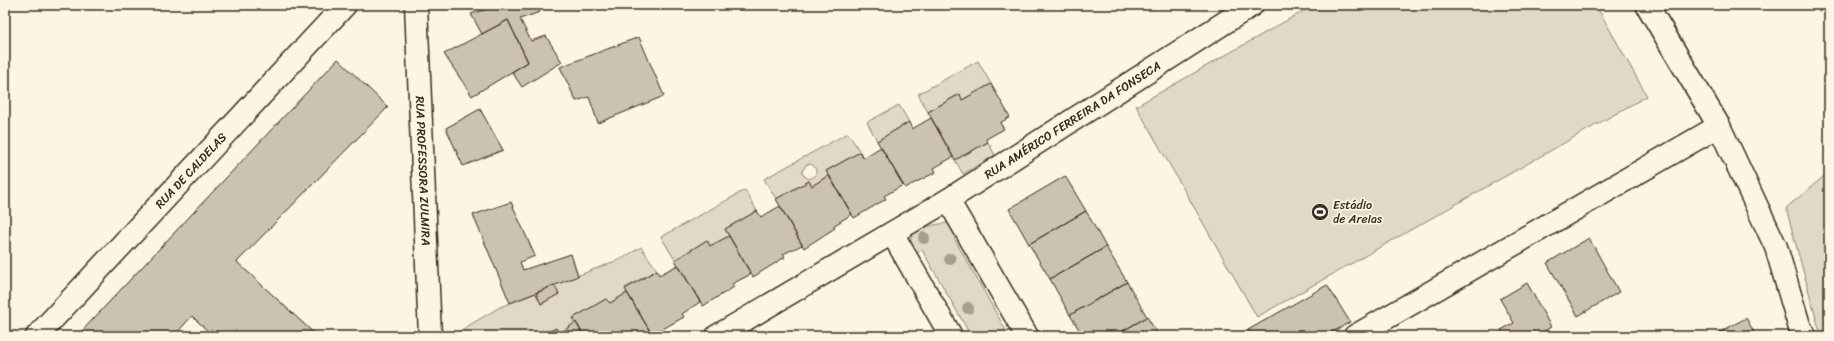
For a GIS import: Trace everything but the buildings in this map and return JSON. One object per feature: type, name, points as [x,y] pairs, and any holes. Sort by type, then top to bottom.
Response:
[{"type":"street","name":"RUA DE CALDELAS","points":[[37,336],[345,5]]},
{"type":"street","name":"RUA PROFESSORA ZULMIRA","points":[[416,5],[430,336]]},
{"type":"street","name":"RUA AMÉRICO FERREIRA DA FONSECA","points":[[717,336],[948,200],[1252,5]]},
{"type":"street","points":[[1647,5],[1719,126],[1776,247],[1801,332]]},
{"type":"street","points":[[1356,336],[1719,126]]},
{"type":"street","points":[[948,200],[1027,336]]},
{"type":"street","points":[[892,233],[951,336]]},
{"type":"shaded area","name":"Estádio de Areias","points":[[1314,5],[1596,5],[1647,96],[1257,317],[1136,106]]},
{"type":"shaded area","points":[[978,61],[991,84],[962,100],[959,94],[928,112],[918,94]]},
{"type":"shaded area","points":[[899,105],[909,122],[877,141],[867,122]]},
{"type":"shaded area","points":[[848,133],[860,152],[826,171],[829,175],[812,186],[809,181],[776,199],[764,179]],"holes":[[[811,164],[816,169],[816,174],[809,179],[803,175],[802,171],[806,165]]]},
{"type":"shaded area","points":[[988,142],[995,155],[963,174],[955,160]]},
{"type":"shaded area","points":[[1829,172],[1829,336],[1825,336],[1819,329],[1786,208]]},
{"type":"shaded area","points":[[745,190],[757,211],[725,229],[729,236],[710,246],[707,240],[675,260],[661,237]]},
{"type":"shaded area","points":[[948,223],[960,234],[954,238],[1009,336],[971,336],[922,250],[912,255],[911,239],[916,232],[926,227]]},
{"type":"shaded area","points":[[641,247],[657,270],[625,288],[627,293],[610,303],[606,299],[574,318],[576,322],[559,334],[556,328],[541,336],[451,336],[500,307],[536,293],[541,304],[558,294],[554,285],[623,258]]},
{"type":"place","name":"Estádio de Areias","points":[[1320,212]]}]
